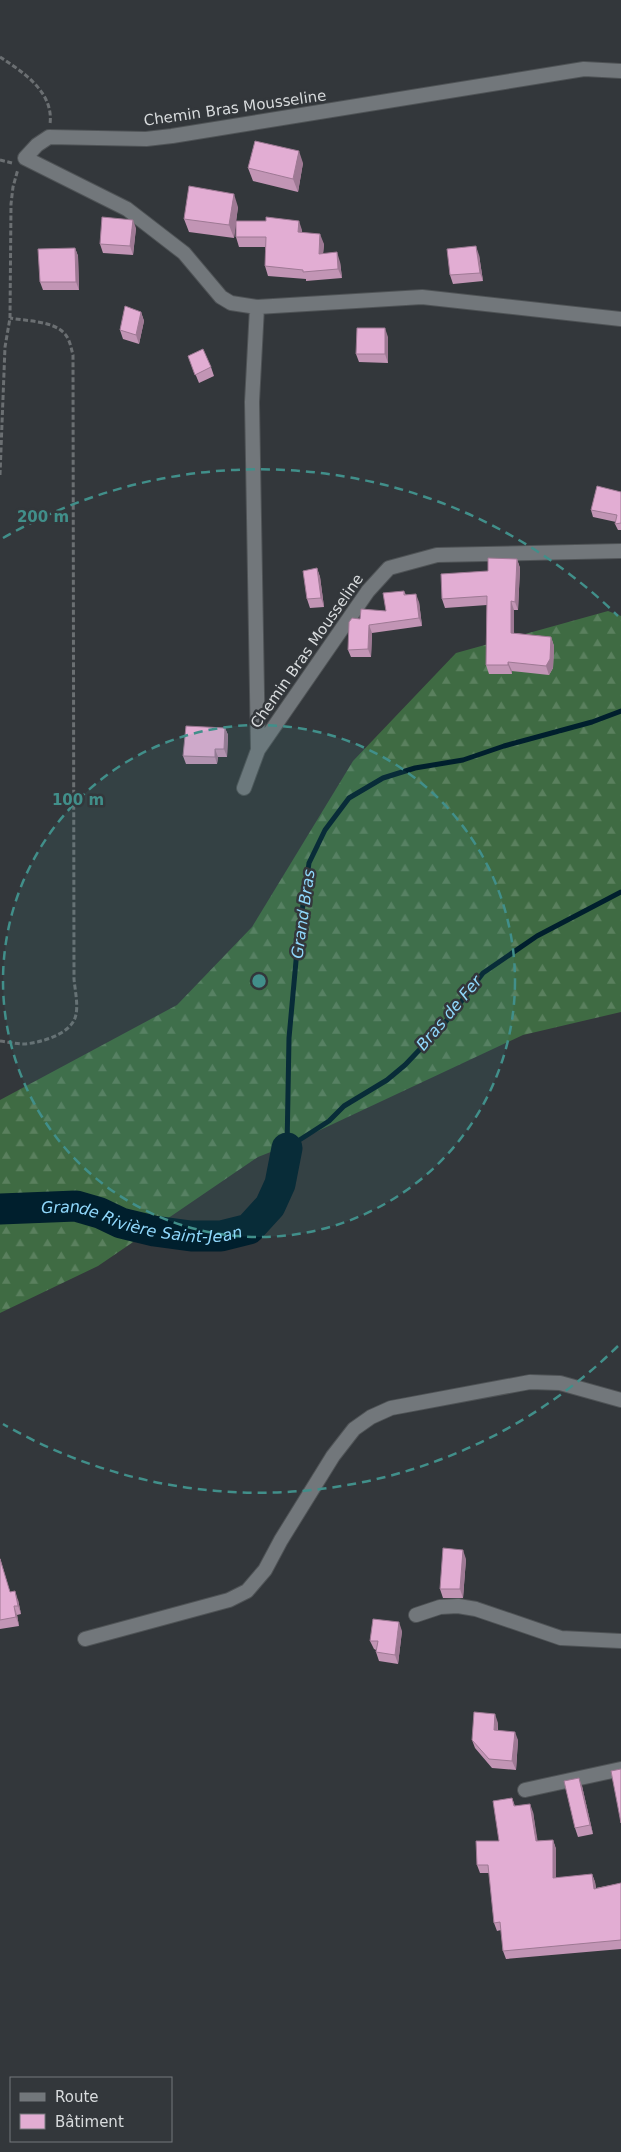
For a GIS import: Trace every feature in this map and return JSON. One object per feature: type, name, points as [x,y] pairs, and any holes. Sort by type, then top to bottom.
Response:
[{"type":"street","name":"Chemin Bras Mousseline","points":[[49,137],[146,139],[584,69],[621,71]]},
{"type":"street","points":[[49,137],[37,145],[25,158],[127,209],[184,253],[221,298],[230,303],[257,307],[422,297],[621,319]]},
{"type":"street","points":[[244,788],[258,750],[252,402],[257,307]]},
{"type":"street","name":"Chemin Bras Mousseline","points":[[258,750],[368,591],[389,568],[437,555],[621,551]]},
{"type":"street","points":[[85,1639],[229,1600],[247,1590],[265,1570],[281,1540],[333,1456],[354,1429],[371,1417],[391,1408],[530,1382],[560,1383],[621,1400]]},
{"type":"street","points":[[416,1615],[440,1607],[458,1606],[476,1609],[561,1638],[621,1641]]},
{"type":"street","points":[[526,1790],[621,1769]]},
{"type":"path","points":[[0,57],[35,83],[47,100],[51,119],[49,137]]},
{"type":"path","points":[[0,475],[5,347],[10,318],[12,195],[15,175],[25,158]]},
{"type":"path","points":[[0,1041],[22,1044],[57,1035],[68,1028],[75,1019],[76,1006],[74,969],[73,356],[70,341],[64,333],[56,328],[10,318]]},
{"type":"green space","points":[[608,611],[621,616],[621,1012],[523,1035],[286,1146],[258,1157],[98,1266],[0,1313],[0,1100],[177,1005],[252,927],[353,761],[456,653]]},
{"type":"building","points":[[255,141],[299,151],[293,179],[248,168]]},
{"type":"building","points":[[189,186],[234,194],[229,225],[184,219]]},
{"type":"building","points":[[102,217],[133,220],[130,246],[100,244]]},
{"type":"building","points":[[266,217],[299,221],[298,232],[320,234],[319,254],[337,252],[338,269],[303,272],[303,270],[265,266],[266,237],[236,237],[236,221],[266,221]]},
{"type":"building","points":[[476,246],[480,273],[450,275],[447,249]]},
{"type":"building","points":[[75,248],[76,282],[40,282],[38,249]]},
{"type":"building","points":[[125,306],[141,312],[136,335],[120,330]]},
{"type":"building","points":[[357,328],[385,328],[385,354],[356,354]]},
{"type":"building","points":[[203,349],[211,367],[195,375],[188,356]]},
{"type":"building","points":[[597,486],[621,492],[621,523],[615,524],[617,515],[591,510]]},
{"type":"building","points":[[488,558],[517,559],[515,602],[511,601],[511,633],[551,637],[550,659],[546,666],[508,662],[508,665],[486,665],[487,596],[442,599],[441,574],[488,571]]},
{"type":"building","points":[[317,568],[321,598],[307,599],[303,571]]},
{"type":"building","points":[[404,591],[404,595],[416,594],[419,618],[369,625],[368,649],[348,650],[349,622],[352,618],[360,619],[361,609],[386,611],[383,593]]},
{"type":"building","points":[[186,726],[225,728],[224,749],[215,749],[215,757],[183,756]]},
{"type":"building","points":[[443,1548],[463,1550],[460,1589],[440,1589]]},
{"type":"building","points":[[0,1559],[10,1592],[15,1591],[18,1606],[14,1606],[16,1617],[0,1620]]},
{"type":"building","points":[[373,1619],[399,1622],[395,1655],[376,1652],[378,1641],[370,1641]]},
{"type":"building","points":[[474,1712],[495,1714],[494,1730],[515,1732],[512,1761],[489,1759],[472,1740]]},
{"type":"building","points":[[621,1769],[621,1823],[611,1771]]},
{"type":"building","points":[[579,1778],[590,1825],[575,1828],[564,1781]]},
{"type":"building","points":[[512,1798],[514,1806],[530,1804],[536,1841],[553,1840],[553,1878],[592,1874],[594,1889],[621,1883],[621,1940],[503,1951],[500,1922],[494,1923],[488,1865],[477,1865],[476,1841],[499,1841],[493,1801]]},
{"type":"waterway","name":"Grand Bras","points":[[287,1148],[289,1038],[298,939],[309,863],[325,830],[349,798],[383,778],[415,768],[463,760],[504,746],[592,722],[621,711]]},
{"type":"waterway","name":"Bras de Fer","points":[[287,1148],[329,1121],[344,1106],[387,1080],[405,1065],[444,1024],[483,973],[537,936],[621,892]]},
{"type":"waterway","name":"Grande Rivière Saint-Jean","points":[[0,1209],[76,1206],[100,1213],[121,1223],[154,1231],[191,1236],[221,1236],[249,1229],[270,1206],[280,1184],[287,1148]]}]
